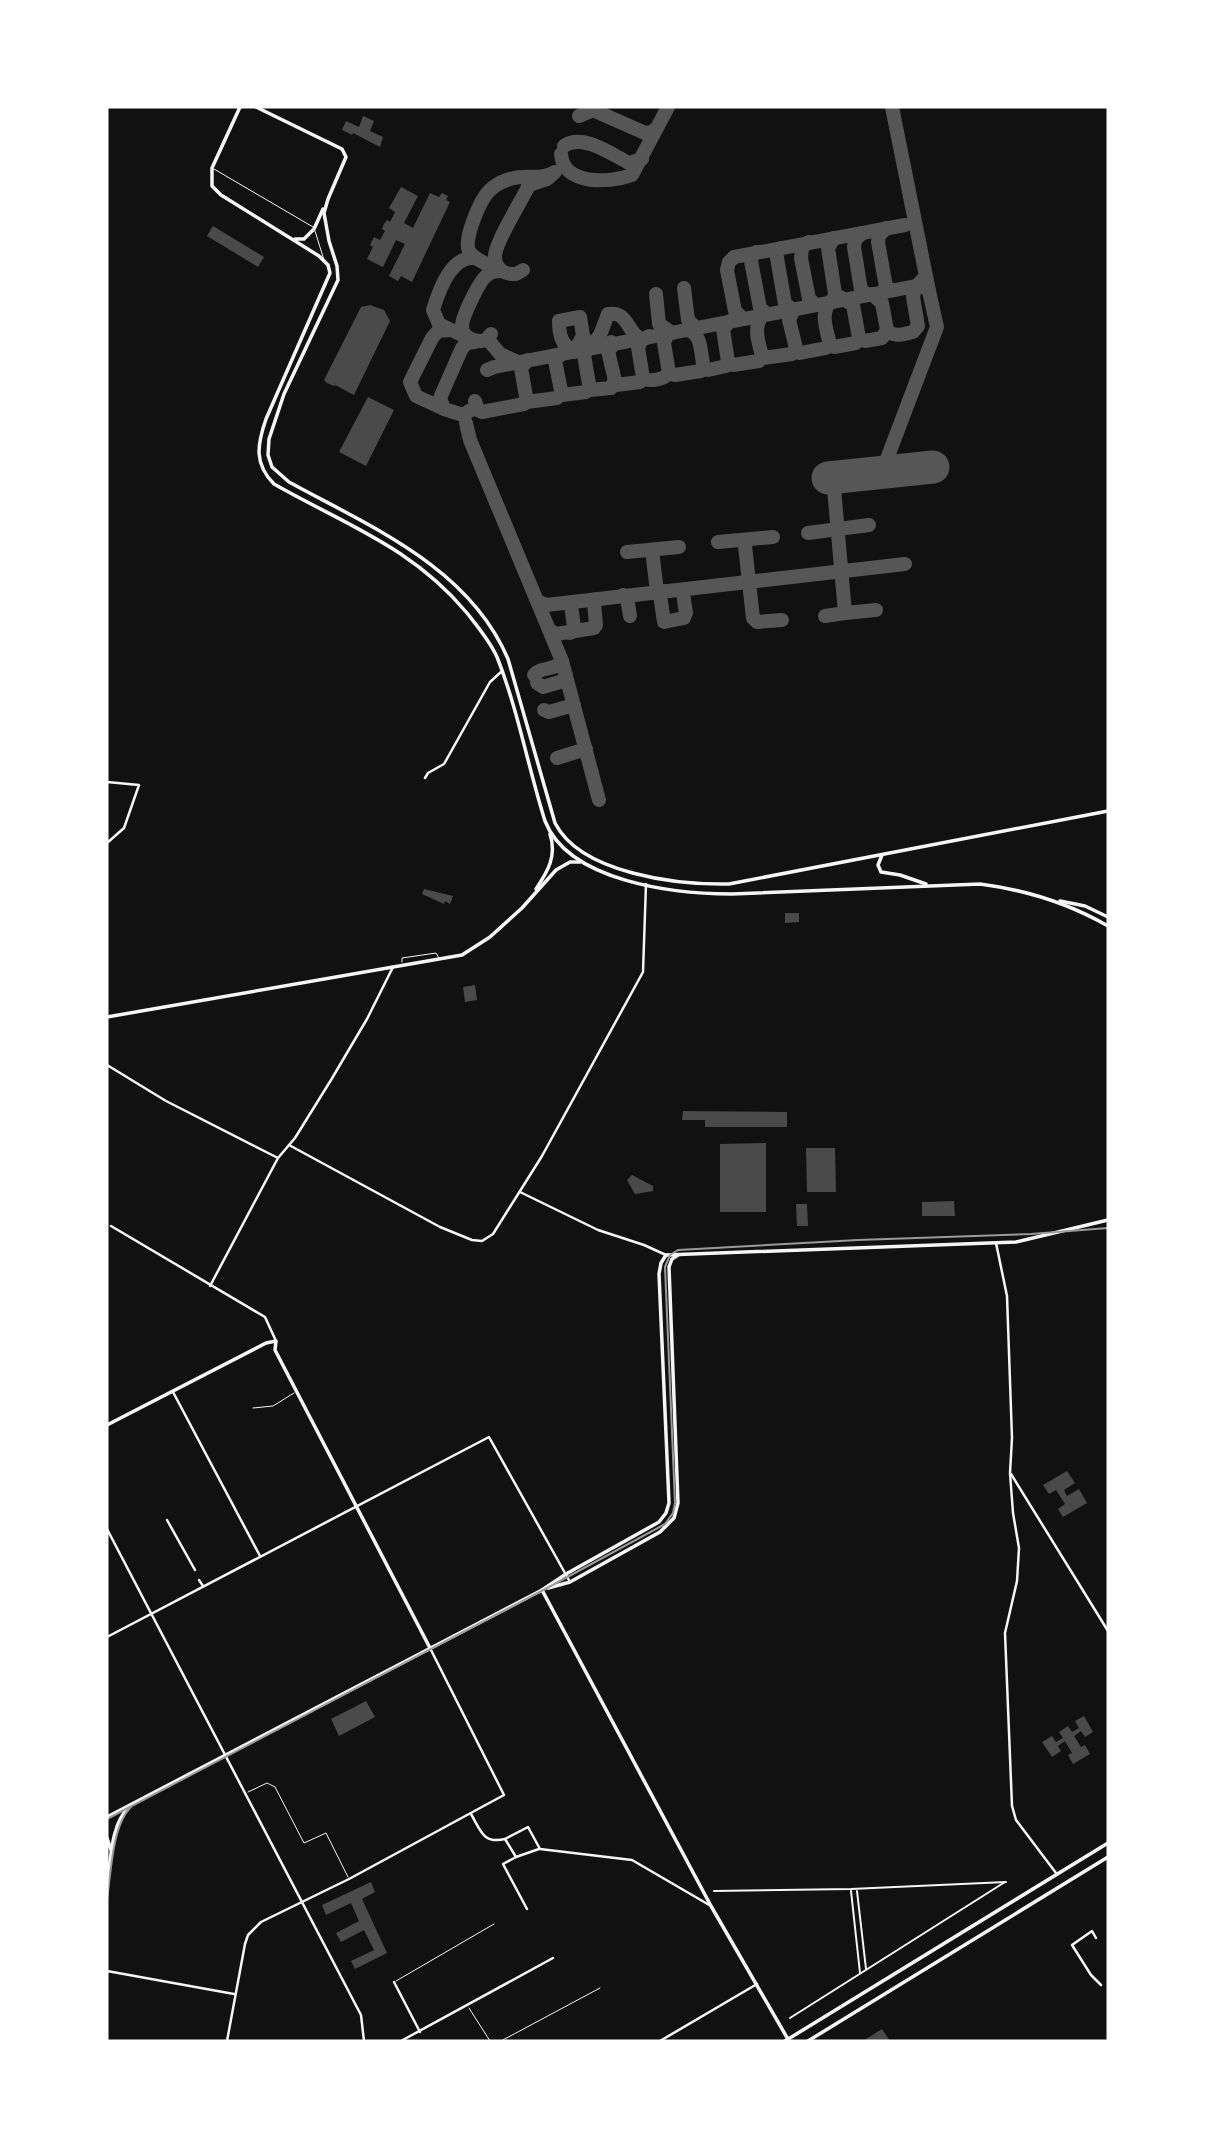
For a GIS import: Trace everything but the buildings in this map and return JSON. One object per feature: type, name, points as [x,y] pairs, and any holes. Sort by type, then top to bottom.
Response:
[{"type":"main road","points":[[240,107],[212,168],[211,181],[215,190],[325,260],[330,270],[329,278],[266,419],[258,447],[260,463],[274,484],[401,552],[431,575],[458,601],[496,655],[554,850],[549,868],[522,908]]},
{"type":"main road","points":[[256,107],[345,152],[346,161],[314,229],[304,239],[287,236]]},
{"type":"main road","points":[[328,199],[324,217],[338,278],[282,400],[269,439],[270,462],[280,477],[403,545],[433,566],[491,625],[508,659],[552,814],[564,837],[591,857],[619,869],[680,881],[716,884],[783,875],[1108,811]]},
{"type":"main road","points":[[458,601],[466,606],[470,603],[462,593]]},
{"type":"main road","points":[[482,633],[480,628],[483,623],[491,625]]},
{"type":"main road","points":[[550,834],[560,847],[580,862],[605,873],[646,884],[695,892],[732,894],[930,885],[989,886],[1085,906],[1108,917]]},
{"type":"main road","points":[[883,854],[878,862],[881,872],[930,885]]},
{"type":"main road","points":[[107,1017],[440,960],[472,950],[522,908],[556,870],[570,862],[580,862]]},
{"type":"main road","points":[[1051,900],[1108,926]]},
{"type":"main road","points":[[107,1817],[541,1590],[654,1526],[663,1518],[668,1508],[659,1274],[661,1261],[666,1255],[996,1243],[1039,1237],[1108,1220]]},
{"type":"main road","points":[[541,1590],[570,1582],[660,1532],[670,1524],[677,1511],[669,1267],[674,1258],[681,1254]]},
{"type":"main road","points":[[107,1425],[275,1340],[275,1350],[296,1392],[430,1648]]},
{"type":"main road","points":[[541,1590],[787,2041],[1108,1843]]},
{"type":"main road","points":[[107,1887],[119,1821],[125,1811],[136,1802]]},
{"type":"main road","points":[[107,1838],[111,1859]]},
{"type":"main road","points":[[808,2041],[1108,1857]]},
{"type":"street","points":[[425,778],[428,773],[444,764],[490,682],[502,672]]},
{"type":"street","points":[[107,782],[139,785],[124,828],[107,843]]},
{"type":"street","points":[[289,1145],[440,1227],[472,1240],[482,1241],[493,1234],[520,1192],[643,972],[646,884]]},
{"type":"street","points":[[210,1286],[278,1158],[331,1080],[367,1019],[393,967]]},
{"type":"street","points":[[107,1065],[166,1101],[278,1158]]},
{"type":"street","points":[[520,1192],[598,1230],[666,1255]]},
{"type":"street","points":[[111,1226],[265,1317],[275,1340]]},
{"type":"street","points":[[996,1243],[1007,1296],[1012,1438],[1010,1473],[1018,1548],[1017,1581],[1005,1633],[1012,1806],[1016,1819],[1058,1874]]},
{"type":"street","points":[[173,1391],[260,1556]]},
{"type":"street","points":[[107,1637],[489,1437],[570,1582]]},
{"type":"street","points":[[1010,1473],[1108,1631]]},
{"type":"street","points":[[167,1520],[195,1570]]},
{"type":"street","points":[[107,1529],[361,2015],[364,2041]]},
{"type":"street","points":[[200,1580],[203,1586]]},
{"type":"street","points":[[227,2041],[245,1944],[254,1928],[504,1795],[430,1648]]},
{"type":"street","points":[[471,1814],[486,1839],[494,1842],[505,1839],[528,1827],[540,1849]]},
{"type":"street","points":[[505,1839],[516,1857]]},
{"type":"street","points":[[527,1909],[503,1864],[540,1849],[632,1860],[711,1906]]},
{"type":"street","points":[[713,1891],[857,1889],[1006,1881],[790,2018]]},
{"type":"street","points":[[851,1889],[860,1974]]},
{"type":"street","points":[[857,1889],[866,1970]]},
{"type":"street","points":[[1096,1938],[1092,1931],[1072,1945],[1091,1975],[1101,1984]]},
{"type":"street","points":[[401,2041],[553,1958]]},
{"type":"street","points":[[107,1971],[236,1994]]},
{"type":"street","points":[[394,1982],[419,2032]]},
{"type":"street","points":[[660,2041],[757,1984]]},
{"type":"lane","points":[[212,168],[312,225],[325,260]]},
{"type":"lane","points":[[253,1408],[273,1406],[296,1392]]},
{"type":"lane","points":[[246,1793],[267,1783],[275,1787],[304,1843],[326,1833],[349,1879]]},
{"type":"lane","points":[[394,1982],[494,1924]]},
{"type":"lane","points":[[501,2041],[600,1988]]},
{"type":"lane","points":[[468,2005],[490,2041]]},
{"type":"taxiway","points":[[561,154],[570,172],[589,180],[612,180],[632,175],[668,107]]},
{"type":"taxiway","points":[[892,107],[929,291]]},
{"type":"taxiway","points":[[579,116],[593,110],[645,133],[657,128]]},
{"type":"taxiway","points":[[564,146],[588,143],[629,163],[642,159]]},
{"type":"taxiway","points":[[502,271],[479,260],[469,251],[468,238],[481,203],[489,191],[505,181],[555,172],[547,179],[529,185],[497,248],[495,260],[501,270],[512,274],[523,270]]},
{"type":"taxiway","points":[[743,319],[735,311],[727,270],[734,257],[905,225]]},
{"type":"taxiway","points":[[886,228],[879,236],[878,242],[886,287],[892,290]]},
{"type":"taxiway","points":[[862,233],[855,240],[854,247],[861,290],[868,295]]},
{"type":"taxiway","points":[[834,238],[828,248],[835,294],[853,305],[859,338],[865,341],[882,338],[887,330]]},
{"type":"taxiway","points":[[809,242],[802,247],[801,258],[809,299],[816,305]]},
{"type":"taxiway","points":[[781,248],[776,252],[785,304],[792,309]]},
{"type":"taxiway","points":[[756,252],[751,261],[760,308],[767,314]]},
{"type":"taxiway","points":[[468,338],[439,324],[433,310],[447,275],[460,262],[476,258]]},
{"type":"taxiway","points":[[491,334],[486,340],[476,341],[465,334],[462,325],[483,279],[492,272],[502,271]]},
{"type":"taxiway","points":[[872,294],[882,303],[887,330],[896,335],[913,332],[918,326],[913,297],[915,288],[922,280]]},
{"type":"taxiway","points":[[487,370],[921,285],[929,291],[937,327],[882,472]]},
{"type":"taxiway","points":[[684,288],[688,320],[696,328]]},
{"type":"taxiway","points":[[656,294],[659,324],[672,333],[667,335],[664,343],[669,373],[675,375],[701,371],[703,366]]},
{"type":"taxiway","points":[[833,299],[825,314],[830,344],[834,347],[856,343],[859,338]]},
{"type":"taxiway","points":[[794,309],[789,320],[797,352],[826,348],[830,343]]},
{"type":"taxiway","points":[[583,336],[574,352],[562,339],[559,321],[580,317],[583,336],[590,348],[600,335],[608,314],[623,318],[640,339]]},
{"type":"taxiway","points":[[763,315],[757,330],[763,358],[792,354],[795,349]]},
{"type":"taxiway","points":[[687,330],[696,335],[704,368],[708,370],[726,366],[728,362],[723,329],[730,321]]},
{"type":"taxiway","points":[[444,409],[416,396],[410,382],[432,338],[438,331],[450,330]]},
{"type":"taxiway","points":[[649,336],[642,340],[638,347],[643,378],[656,380],[669,373]]},
{"type":"taxiway","points":[[471,410],[463,415],[444,409],[440,398],[462,348],[467,343],[475,342]]},
{"type":"taxiway","points":[[490,342],[500,354],[520,363]]},
{"type":"taxiway","points":[[611,342],[614,344],[608,351],[616,385],[640,382],[643,378]]},
{"type":"taxiway","points":[[588,349],[584,355],[590,390],[611,388],[614,382]]},
{"type":"taxiway","points":[[561,354],[555,361],[562,395],[586,392],[589,389]]},
{"type":"taxiway","points":[[728,362],[733,365],[759,361],[762,356]]},
{"type":"taxiway","points":[[528,360],[521,368],[527,402],[557,398],[561,394]]},
{"type":"taxiway","points":[[475,401],[478,410],[482,412],[524,404],[526,401]]},
{"type":"taxiway","points":[[466,423],[470,440],[562,661],[599,800]]},
{"type":"taxiway","points":[[833,477],[845,613],[876,610]]},
{"type":"taxiway","points":[[808,533],[869,525]]},
{"type":"taxiway","points":[[718,542],[773,537]]},
{"type":"taxiway","points":[[747,540],[745,546],[753,618],[757,622],[782,620]]},
{"type":"taxiway","points":[[627,552],[679,547]]},
{"type":"taxiway","points":[[652,550],[657,592]]},
{"type":"taxiway","points":[[539,602],[546,605],[905,564]]},
{"type":"taxiway","points":[[664,591],[660,595],[664,622],[684,618],[686,613],[683,593],[686,589]]},
{"type":"taxiway","points":[[623,595],[627,598],[630,616]]},
{"type":"taxiway","points":[[551,631],[556,634],[594,628],[594,602],[597,599]]},
{"type":"taxiway","points":[[570,633],[574,627],[571,605],[573,602]]},
{"type":"taxiway","points":[[825,616],[845,613]]},
{"type":"taxiway","points":[[534,675],[562,661]]},
{"type":"taxiway","points":[[537,683],[543,687],[563,681],[566,675]]},
{"type":"taxiway","points":[[544,710],[549,712],[574,705]]},
{"type":"taxiway","points":[[557,758],[586,749]]},
{"type":"runway","points":[[828,478],[933,467]]},
{"type":"tram line","points":[[107,1819],[665,1524],[673,1513],[675,1503],[665,1267],[670,1255],[678,1250],[1108,1228]]},
{"type":"tram line","points":[[107,1899],[116,1837],[131,1807]]}]
